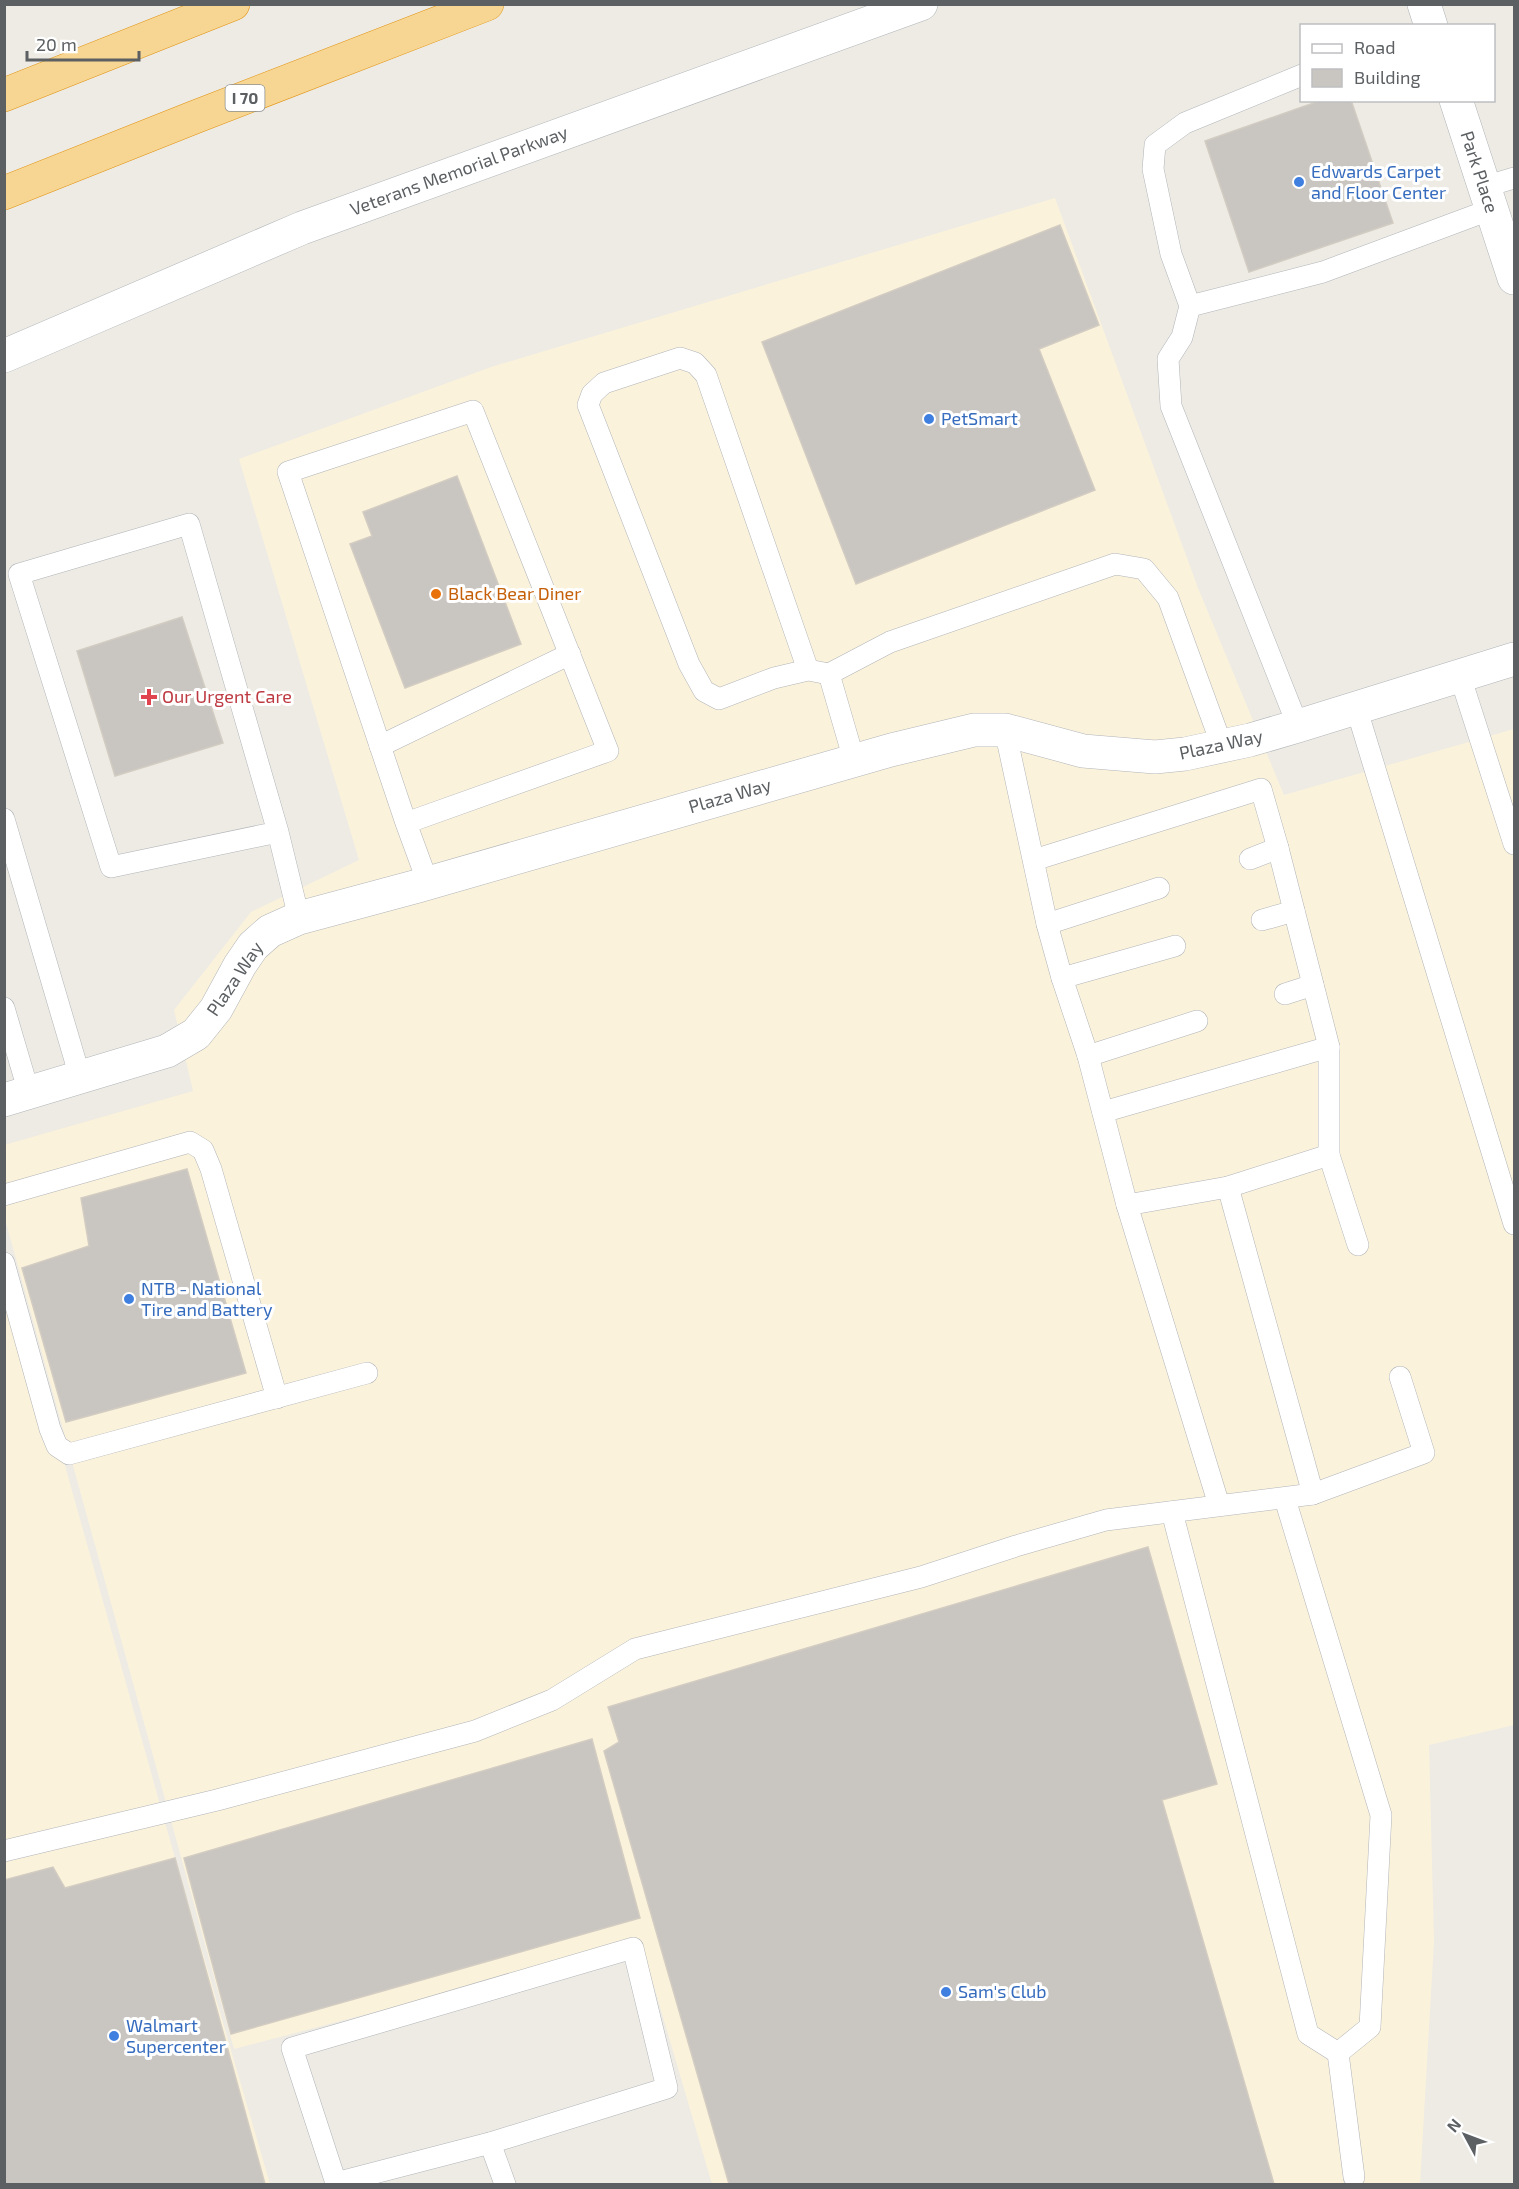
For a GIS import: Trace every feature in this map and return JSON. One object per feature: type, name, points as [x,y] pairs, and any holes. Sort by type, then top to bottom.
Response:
[{"type":"highway","points":[[4,95],[233,4]]},
{"type":"highway","name":"I 70","points":[[4,193],[488,4]]},
{"type":"street","name":"Veterans Memorial Parkway","points":[[4,356],[302,228],[921,4]]},
{"type":"street","points":[[1424,4],[1430,24]]},
{"type":"street","name":"Park Place","points":[[1457,102],[1497,192],[1515,278]]},
{"type":"street","name":"Plaza Way","points":[[17,1096],[167,1052],[196,1034],[216,1010],[253,946],[270,932],[299,918],[854,760],[974,730],[1005,730],[1083,751],[1155,758],[1222,746],[1298,726],[1515,659]]},
{"type":"lane","points":[[1298,726],[1171,406],[1168,359],[1182,337],[1190,306],[1171,254],[1153,169],[1155,145],[1185,123],[1300,76]]},
{"type":"lane","points":[[1190,306],[1323,272],[1497,192]]},
{"type":"lane","points":[[808,670],[706,375],[694,363],[680,358],[604,383],[592,394],[588,405],[689,664],[704,691],[719,699],[774,678],[808,670],[829,674],[890,642],[1115,564],[1144,568],[1168,598],[1222,746]]},
{"type":"lane","points":[[405,823],[608,751],[473,411],[288,472],[405,823],[428,883]]},
{"type":"lane","points":[[278,832],[111,867],[19,574],[189,524],[278,832],[299,918]]},
{"type":"lane","points":[[380,746],[570,654]]},
{"type":"lane","points":[[829,674],[854,760]]},
{"type":"lane","points":[[1460,676],[1515,844]]},
{"type":"lane","points":[[1356,707],[1515,1224]]},
{"type":"lane","points":[[1005,730],[1047,924],[1088,1056],[1127,1205],[1220,1505]]},
{"type":"lane","points":[[1034,860],[1261,789],[1329,1047],[1329,1155],[1358,1245]]},
{"type":"lane","points":[[4,819],[80,1077]]},
{"type":"lane","points":[[1250,859],[1278,848]]},
{"type":"lane","points":[[1047,924],[1159,888]]},
{"type":"lane","points":[[1262,920],[1294,911]]},
{"type":"lane","points":[[1062,978],[1175,946]]},
{"type":"lane","points":[[1285,994],[1313,985]]},
{"type":"lane","points":[[4,1008],[17,1096]]},
{"type":"lane","points":[[1088,1056],[1197,1021]]},
{"type":"lane","points":[[1103,1112],[1329,1047]]},
{"type":"lane","points":[[4,1195],[190,1142],[203,1150],[211,1169],[277,1398]]},
{"type":"lane","points":[[1127,1205],[1228,1187],[1329,1155]]},
{"type":"lane","points":[[1228,1187],[1313,1494]]},
{"type":"lane","points":[[4,1263],[50,1429],[57,1446],[69,1454],[367,1373]]},
{"type":"lane","points":[[4,1851],[217,1800],[475,1731],[552,1700],[635,1649],[921,1577],[1016,1546],[1106,1521],[1313,1494],[1424,1453],[1400,1377]]},
{"type":"lane","points":[[1285,1499],[1381,1815],[1370,2027],[1338,2053]]},
{"type":"lane","points":[[1172,1512],[1308,2034],[1338,2053]]},
{"type":"lane","points":[[633,1948],[667,2088],[490,2143],[336,2182],[292,2048],[633,1948]]},
{"type":"lane","points":[[1338,2053],[1354,2177]]},
{"type":"lane","points":[[490,2143],[505,2184]]},
{"type":"shaded area","points":[[1055,198],[1198,588],[1284,795],[1514,729],[1514,1725],[1429,1745],[1434,1941],[1420,2184],[712,2184],[641,1942],[234,2049],[5,1219],[4,1145],[193,1091],[174,1010],[251,912],[359,860],[239,459],[491,367]]},
{"type":"shaded area","points":[[4,1248],[175,1858],[270,2184],[5,2184]]},
{"type":"building","name":"Edwards Carpet and Floor Center","points":[[1316,102],[1352,102],[1393,223],[1249,272],[1205,141]]},
{"type":"building","name":"PetSmart","points":[[1060,225],[1099,325],[1039,349],[1095,490],[856,584],[762,342]]},
{"type":"building","name":"Black Bear Diner","points":[[457,476],[521,644],[405,688],[350,544],[372,536],[363,512]]},
{"type":"building","name":"Our Urgent Care","points":[[182,617],[223,743],[115,776],[77,651]]},
{"type":"building","points":[[187,1169],[246,1373],[66,1422],[22,1268],[89,1246],[81,1198]]},
{"type":"building","name":"Sam's Club","points":[[1148,1547],[1217,1784],[1162,1800],[1274,2184],[729,2184],[604,1751],[619,1742],[608,1707]]},
{"type":"building","points":[[592,1739],[640,1918],[231,2034],[184,1858]]},
{"type":"building","name":"Walmart Supercenter","points":[[175,1858],[265,2184],[4,2184],[4,1880],[53,1867],[65,1888]]},
{"type":"place","name":"Edwards Carpet and Floor Center","points":[[1299,182]]},
{"type":"place","name":"PetSmart","points":[[929,419]]},
{"type":"place","name":"Black Bear Diner","points":[[436,594]]},
{"type":"place","name":"Our Urgent Care","points":[[149,697]]},
{"type":"place","name":"NTB - National Tire and Battery","points":[[129,1299]]},
{"type":"place","name":"Sam's Club","points":[[946,1992]]},
{"type":"place","name":"Walmart Supercenter","points":[[114,2036]]}]
